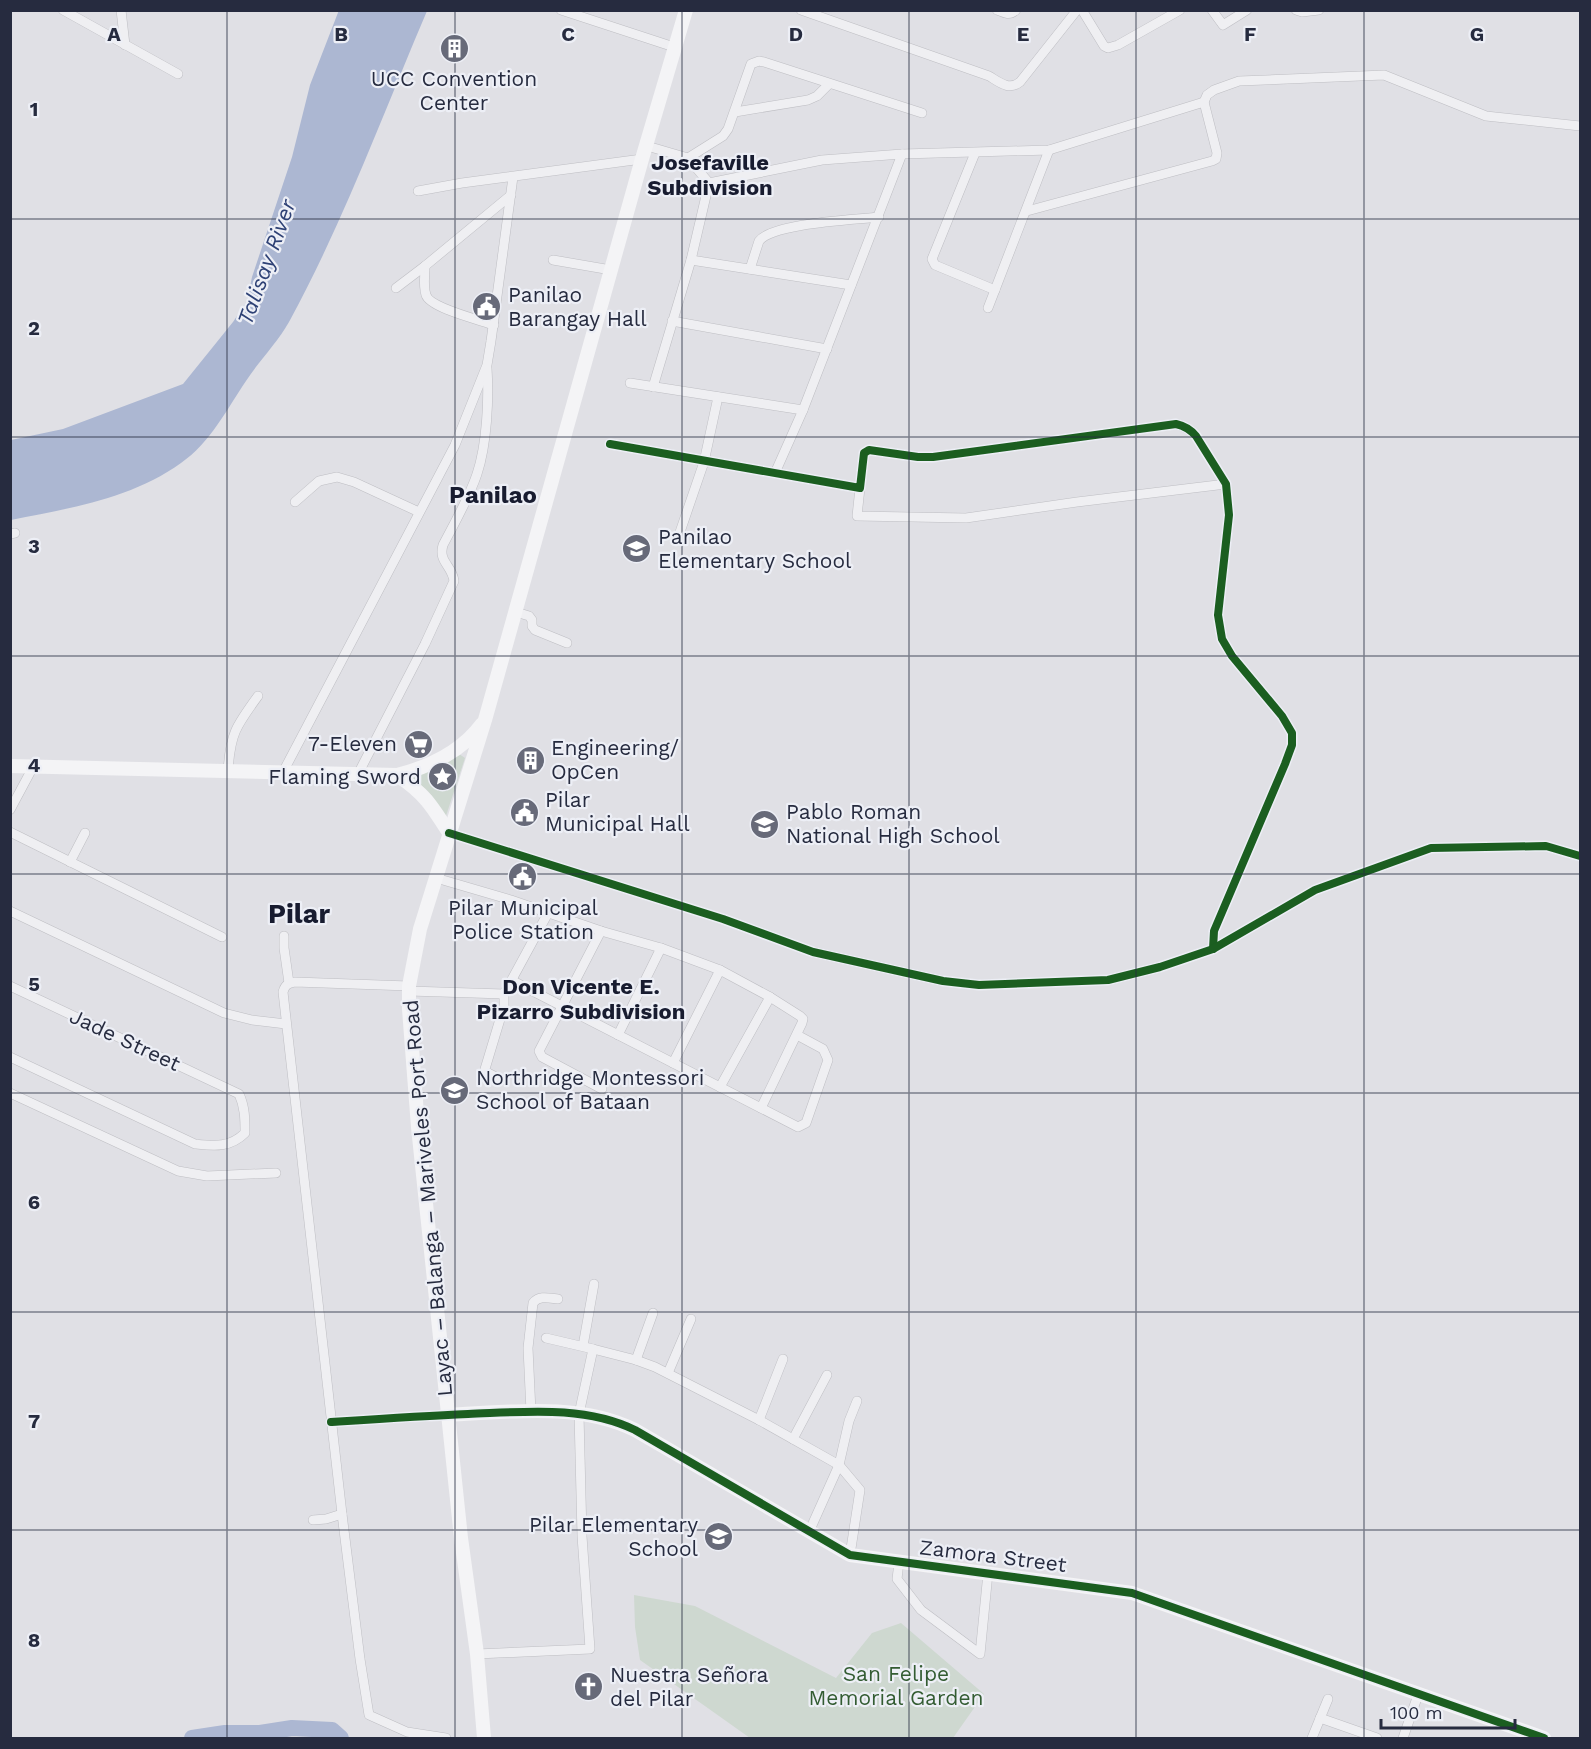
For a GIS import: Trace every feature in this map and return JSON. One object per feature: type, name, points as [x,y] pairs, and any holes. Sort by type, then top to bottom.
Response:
[{"type":"main road","name":"Layac – Balanga – Mariveles Port Road","points":[[484,1738],[477,1654],[461,1538],[418,1127],[409,988],[419,933],[485,720],[686,10]]},
{"type":"main road","points":[[10,766],[397,776],[430,764],[458,748],[477,732],[485,720]]},
{"type":"main road","points":[[397,776],[415,787],[430,803],[449,833]]},
{"type":"main road","name":"Zamora Street","points":[[448,1415],[531,1412],[579,1414],[605,1418],[635,1430],[850,1556],[1132,1593],[1544,1738]]},
{"type":"street","points":[[63,10],[178,74]]},
{"type":"street","points":[[121,10],[125,45]]},
{"type":"street","points":[[561,10],[674,47]]},
{"type":"street","points":[[801,10],[989,76],[1012,87],[1020,82],[1077,10]]},
{"type":"street","points":[[997,10],[1012,14],[1016,10]]},
{"type":"street","points":[[1082,10],[1104,46],[1108,48],[1118,45],[1180,10]]},
{"type":"street","points":[[1212,10],[1223,25],[1247,10]]},
{"type":"street","points":[[1296,11],[1319,10]]},
{"type":"street","points":[[688,158],[723,136],[728,129],[750,64],[755,62],[764,62],[922,112]]},
{"type":"street","points":[[1027,211],[1215,159],[1217,153],[1204,102],[1207,95],[1214,90],[1239,81],[1384,75],[1486,116],[1581,126]]},
{"type":"street","points":[[735,112],[808,100],[817,96],[829,84]]},
{"type":"street","points":[[709,183],[822,160],[902,154],[1049,150],[1204,102]]},
{"type":"street","points":[[647,146],[688,158],[709,183]]},
{"type":"street","points":[[988,308],[1049,150]]},
{"type":"street","points":[[975,153],[932,258],[935,265],[995,290]]},
{"type":"street","points":[[775,473],[803,410],[902,154]]},
{"type":"street","points":[[418,191],[642,159]]},
{"type":"street","points":[[358,774],[425,644],[454,581],[453,574],[442,559],[441,553],[478,473],[486,423],[487,365],[513,177]]},
{"type":"street","points":[[653,387],[691,260],[709,183]]},
{"type":"street","points":[[396,288],[511,195]]},
{"type":"street","points":[[750,270],[759,241],[770,233],[808,224],[879,217]]},
{"type":"street","points":[[553,260],[611,270]]},
{"type":"street","points":[[691,260],[851,285]]},
{"type":"street","points":[[425,266],[426,296],[431,302],[494,325]]},
{"type":"street","points":[[672,321],[827,349]]},
{"type":"street","points":[[282,774],[454,445],[487,365]]},
{"type":"street","points":[[630,383],[803,410]]},
{"type":"street","points":[[680,532],[704,462],[718,397]]},
{"type":"street","points":[[1213,949],[1214,931],[1292,745],[1292,733],[1282,716],[1232,656],[1222,639],[1218,615],[1229,515],[1226,484],[1196,436],[1184,426],[1176,424],[933,457],[869,450],[864,453],[862,459],[857,516],[966,518],[1226,484]]},
{"type":"street","points":[[610,444],[860,488]]},
{"type":"street","points":[[295,502],[319,481],[337,477],[354,482],[419,512]]},
{"type":"street","points":[[516,612],[529,616],[535,630],[567,643]]},
{"type":"street","points":[[228,772],[229,754],[236,729],[258,696]]},
{"type":"street","points":[[10,810],[33,766]]},
{"type":"street","points":[[10,832],[222,937]]},
{"type":"street","points":[[70,862],[85,833]]},
{"type":"street","points":[[449,833],[723,919],[813,952],[943,981],[979,985],[1108,980],[1160,968],[1213,949],[1315,890],[1431,848],[1546,846],[1581,856]]},
{"type":"street","points":[[436,878],[661,948],[720,970],[800,1016],[802,1019],[797,1035],[761,1108]]},
{"type":"street","points":[[10,911],[224,1013],[252,1020],[286,1024]]},
{"type":"street","points":[[502,1080],[486,1072],[485,1069],[504,1006],[504,994],[548,913]]},
{"type":"street","points":[[601,931],[539,1051],[542,1057],[602,1089]]},
{"type":"street","points":[[284,936],[289,983]]},
{"type":"street","points":[[618,1035],[661,948]]},
{"type":"street","points":[[673,1063],[720,970]]},
{"type":"street","points":[[513,981],[798,1127],[806,1123],[828,1060],[823,1049],[797,1035]]},
{"type":"street","points":[[446,1738],[407,1732],[369,1716],[342,1514],[282,992],[289,983],[504,994]]},
{"type":"street","name":"Jade Street","points":[[10,986],[239,1094],[245,1114],[245,1133],[234,1142],[225,1145],[195,1144],[10,1057]]},
{"type":"street","points":[[720,1087],[770,997]]},
{"type":"street","points":[[10,1093],[178,1171],[207,1176],[276,1173]]},
{"type":"street","points":[[583,1346],[594,1284]]},
{"type":"street","points":[[531,1412],[528,1348],[533,1303],[536,1299],[542,1298],[558,1299]]},
{"type":"street","points":[[636,1360],[653,1313]]},
{"type":"street","points":[[668,1373],[691,1318]]},
{"type":"street","points":[[546,1338],[636,1360],[668,1373],[839,1465],[860,1490],[850,1556]]},
{"type":"street","points":[[477,1654],[590,1649],[582,1536],[579,1414],[594,1349]]},
{"type":"street","points":[[759,1420],[783,1359]]},
{"type":"street","points":[[793,1439],[827,1375]]},
{"type":"street","points":[[809,1532],[839,1465],[849,1420],[857,1401]]},
{"type":"street","points":[[331,1422],[448,1415]]},
{"type":"street","points":[[313,1520],[342,1514]]},
{"type":"street","points":[[899,1562],[897,1579],[921,1610],[980,1654],[988,1573]]},
{"type":"street","points":[[1402,1738],[1418,1695]]},
{"type":"street","points":[[1312,1738],[1328,1698]]},
{"type":"street","points":[[1320,1718],[1357,1735],[1377,1738]]},
{"type":"green space","points":[[459,754],[465,758],[445,819],[430,794],[421,785],[406,777]]},
{"type":"green space","name":"San Felipe Memorial Garden","points":[[634,1595],[695,1606],[836,1678],[872,1633],[901,1623],[984,1694],[953,1738],[750,1738],[640,1660],[635,1627]]},
{"type":"water","name":"Talisay River","points":[[339,10],[427,11],[345,207],[309,284],[284,330],[209,436],[181,463],[162,475],[121,494],[11,520],[11,440],[63,429],[183,384],[247,301],[252,277],[292,157],[310,85]]},
{"type":"waterway","points":[[192,1738],[292,1728],[332,1730],[341,1738]]},
{"type":"cycle path","points":[[610,444],[860,488],[864,453],[869,450],[933,457],[1176,424],[1192,431],[1226,484],[1229,515],[1218,615],[1222,639],[1232,656],[1282,716],[1292,733],[1292,745],[1285,764],[1214,931],[1213,949]]},
{"type":"cycle path","points":[[449,833],[723,919],[813,952],[943,981],[979,985],[1108,980],[1160,967],[1213,949],[1315,890],[1431,848],[1546,846],[1580,856]]},
{"type":"cycle path","points":[[331,1422],[532,1412],[574,1413],[615,1422],[635,1430],[850,1555],[1132,1593],[1544,1738]]},
{"type":"place","name":"UCC Convention Center","points":[[454,48]]},
{"type":"place","name":"Panilao Barangay Hall","points":[[487,307]]},
{"type":"place","name":"Panilao Elementary School","points":[[637,549]]},
{"type":"place","name":"7-Eleven","points":[[418,744]]},
{"type":"place","name":"Engineering/ OpCen","points":[[530,760]]},
{"type":"place","name":"Flaming Sword","points":[[442,777]]},
{"type":"place","name":"Pilar Municipal Hall","points":[[524,812]]},
{"type":"place","name":"Pablo Roman National High School","points":[[765,824]]},
{"type":"place","name":"Pilar Municipal Police Station","points":[[523,877]]},
{"type":"place","name":"Northridge Montessori School of Bataan","points":[[455,1090]]},
{"type":"place","name":"Pilar Elementary School","points":[[719,1537]]},
{"type":"place","name":"Nuestra Señora del Pilar","points":[[589,1687]]},
{"type":"district","name":"Josefaville Subdivision","points":[[710,174]]},
{"type":"district","name":"Panilao","points":[[493,495]]},
{"type":"district","name":"Pilar","points":[[299,914]]},
{"type":"district","name":"Don Vicente E. Pizarro Subdivision","points":[[581,998]]}]
